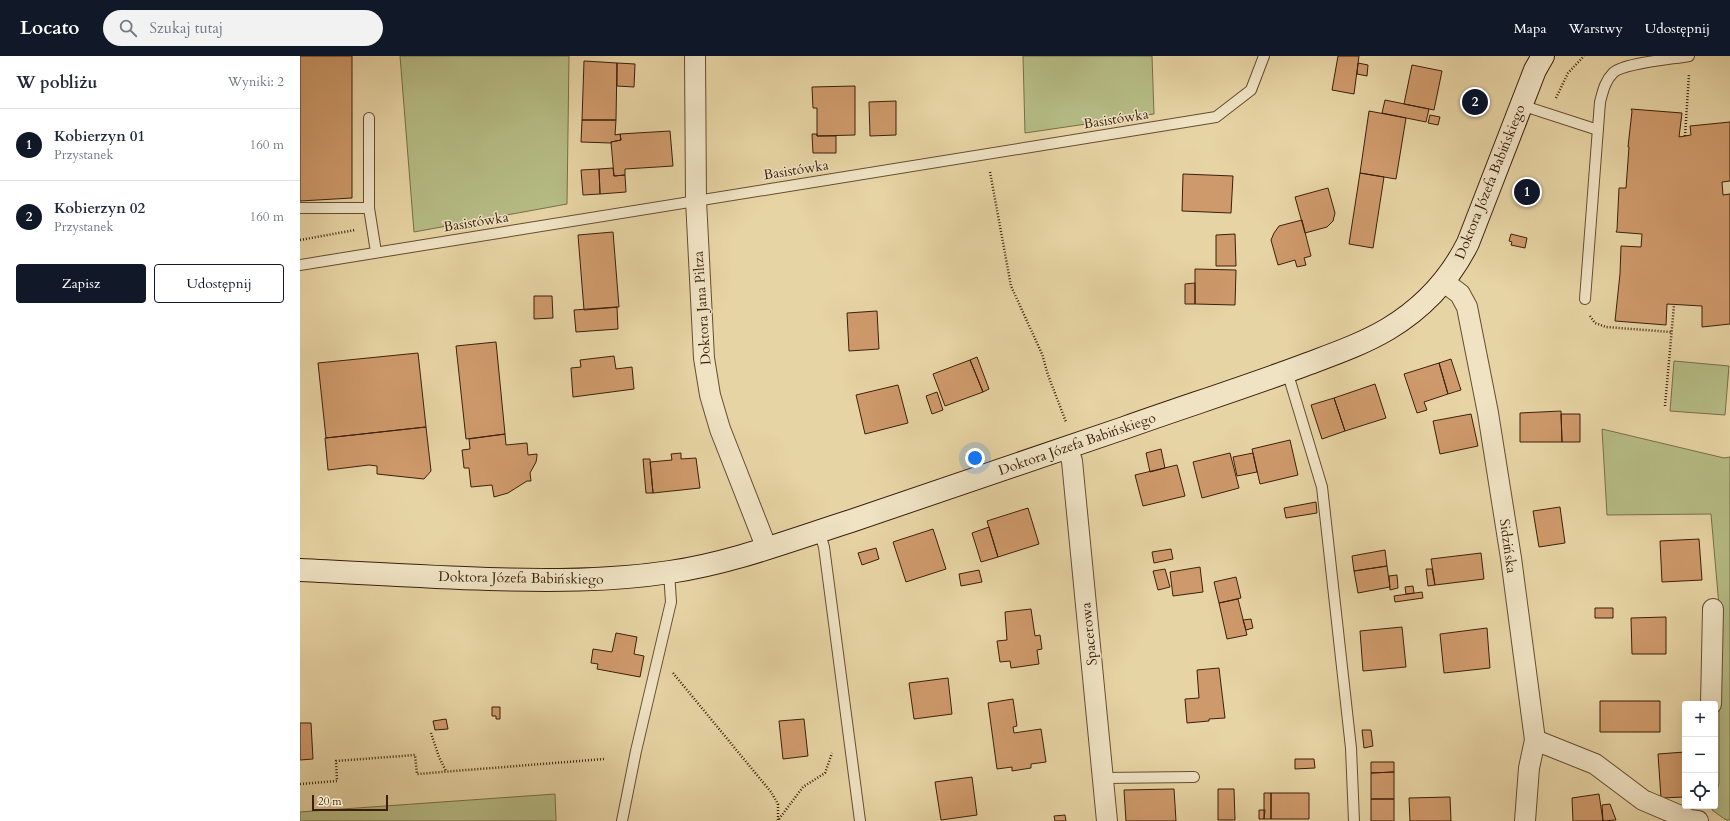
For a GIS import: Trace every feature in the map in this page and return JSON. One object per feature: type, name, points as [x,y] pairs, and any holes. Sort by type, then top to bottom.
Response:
[{"type":"street","name":"Doktora Jana Piltza","points":[[695,56],[696,200],[704,358],[710,395],[720,430],[767,549]]},
{"type":"street","name":"Doktora Józefa Babińskiego","points":[[300,570],[436,577],[543,580],[611,578],[669,572],[716,564],[767,549],[1067,447],[1287,371],[1357,345],[1386,330],[1412,313],[1444,282],[1458,264],[1468,243],[1535,70],[1544,56]]},
{"type":"street","name":"Sidzińska","points":[[1444,282],[1460,294],[1467,306],[1487,406],[1510,558],[1535,740],[1529,768],[1524,821]]},
{"type":"street","name":"Spacerowa","points":[[1067,447],[1072,461],[1107,821]]},
{"type":"street","points":[[1711,701],[1713,609]]},
{"type":"street","points":[[1535,740],[1595,764],[1644,800],[1694,820],[1703,809]]},
{"type":"lane","name":"Basistówka","points":[[300,265],[1216,117],[1251,90],[1264,56]]},
{"type":"lane","points":[[1585,299],[1600,102],[1604,85],[1613,72],[1629,66],[1689,56]]},
{"type":"lane","points":[[1521,105],[1598,130]]},
{"type":"lane","points":[[369,118],[369,208],[376,252]]},
{"type":"lane","points":[[300,208],[369,208]]},
{"type":"lane","points":[[1287,371],[1322,487],[1351,748],[1354,821]]},
{"type":"lane","points":[[819,531],[824,547],[860,821]]},
{"type":"lane","points":[[622,821],[636,751],[671,602],[669,572]]},
{"type":"lane","points":[[1103,778],[1194,777]]},
{"type":"path","points":[[1548,114],[1568,74],[1584,56]]},
{"type":"path","points":[[1685,136],[1689,72]]},
{"type":"path","points":[[987,154],[1011,286],[1042,354],[1048,376],[1066,423]]},
{"type":"path","points":[[300,240],[372,227]]},
{"type":"path","points":[[1585,299],[1589,314],[1595,323],[1606,327],[1671,332]]},
{"type":"path","points":[[1665,406],[1674,304]]},
{"type":"path","points":[[670,669],[771,792],[778,804],[778,820]]},
{"type":"path","points":[[431,733],[446,772]]},
{"type":"path","points":[[778,820],[803,788],[825,773],[833,752]]},
{"type":"path","points":[[300,784],[338,781],[336,761],[415,755],[418,774],[604,759]]},
{"type":"green space","points":[[400,56],[569,56],[567,204],[414,232]]},
{"type":"green space","points":[[1023,56],[1152,56],[1154,114],[1025,133]]},
{"type":"green space","points":[[1674,361],[1729,366],[1725,415],[1670,411]]},
{"type":"green space","points":[[1602,429],[1724,458],[1730,457],[1730,820],[1726,820],[1712,810],[1718,809],[1719,783],[1719,606],[1711,514],[1607,515]]},
{"type":"green space","points":[[555,794],[556,821],[300,821],[300,812]]},
{"type":"building","points":[[300,56],[352,56],[352,198],[300,201]]},
{"type":"building","points":[[1338,56],[1359,56],[1354,94],[1332,90]]},
{"type":"building","points":[[584,61],[617,63],[616,120],[582,120]]},
{"type":"building","points":[[617,63],[635,64],[634,87],[617,86]]},
{"type":"building","points":[[1358,63],[1368,65],[1367,76],[1357,74]]},
{"type":"building","points":[[1412,65],[1442,71],[1434,110],[1404,104]]},
{"type":"building","points":[[855,86],[855,135],[817,136],[817,108],[813,108],[812,87]]},
{"type":"building","points":[[1385,100],[1429,109],[1426,122],[1382,113]]},
{"type":"building","points":[[896,101],[896,135],[870,136],[869,102]]},
{"type":"building","points":[[1631,109],[1682,113],[1679,137],[1691,135],[1690,126],[1730,122],[1730,181],[1722,182],[1723,195],[1730,194],[1730,324],[1702,327],[1702,306],[1667,304],[1666,325],[1615,321],[1620,274],[1621,246],[1641,247],[1642,234],[1616,232],[1619,188],[1626,188]]},
{"type":"building","points":[[1369,111],[1406,118],[1396,179],[1360,173]]},
{"type":"building","points":[[1430,115],[1440,117],[1438,125],[1428,123]]},
{"type":"building","points":[[582,120],[616,120],[615,135],[620,134],[621,140],[611,143],[581,142]]},
{"type":"building","points":[[670,131],[673,166],[625,169],[625,175],[614,176],[611,142],[621,140],[620,134]]},
{"type":"building","points":[[812,134],[817,134],[817,136],[836,136],[836,153],[813,153]]},
{"type":"building","points":[[613,168],[614,176],[625,175],[626,192],[600,194],[599,169]]},
{"type":"building","points":[[599,169],[600,194],[583,195],[581,170]]},
{"type":"building","points":[[1360,173],[1384,177],[1373,248],[1349,244]]},
{"type":"building","points":[[1183,174],[1233,176],[1231,213],[1182,211]]},
{"type":"building","points":[[1529,182],[1533,184],[1525,204],[1520,202]]},
{"type":"building","points":[[1328,188],[1335,213],[1333,221],[1327,227],[1305,233],[1295,197]]},
{"type":"building","points":[[1302,220],[1311,256],[1304,258],[1306,265],[1297,267],[1295,260],[1278,265],[1271,240],[1274,233],[1279,226]]},
{"type":"building","points":[[613,232],[619,307],[584,310],[578,235]]},
{"type":"building","points":[[1235,234],[1236,266],[1216,266],[1216,235]]},
{"type":"building","points":[[1511,234],[1527,238],[1525,248],[1511,245],[1512,242],[1509,241]]},
{"type":"building","points":[[1195,269],[1236,270],[1235,305],[1195,304]]},
{"type":"building","points":[[1195,283],[1195,304],[1185,304],[1185,284]]},
{"type":"building","points":[[534,296],[552,296],[553,318],[534,319]]},
{"type":"building","points":[[617,307],[618,329],[576,332],[574,310]]},
{"type":"building","points":[[877,311],[879,349],[849,351],[847,313]]},
{"type":"building","points":[[496,342],[505,434],[466,439],[456,346]]},
{"type":"building","points":[[418,353],[426,427],[326,438],[318,363]]},
{"type":"building","points":[[614,356],[616,369],[632,367],[634,389],[573,397],[571,368],[581,367],[580,360]]},
{"type":"building","points":[[977,357],[989,389],[983,392],[970,360]]},
{"type":"building","points":[[1451,359],[1461,390],[1448,394],[1439,363]]},
{"type":"building","points":[[970,360],[983,392],[945,406],[933,374]]},
{"type":"building","points":[[1439,363],[1448,394],[1424,402],[1427,410],[1417,413],[1404,374]]},
{"type":"building","points":[[1375,384],[1386,418],[1345,431],[1334,398]]},
{"type":"building","points":[[898,385],[908,423],[865,434],[856,395]]},
{"type":"building","points":[[937,392],[943,410],[932,414],[926,396]]},
{"type":"building","points":[[1334,398],[1345,431],[1322,439],[1311,405]]},
{"type":"building","points":[[1561,411],[1562,442],[1520,442],[1520,413]]},
{"type":"building","points":[[1471,414],[1478,446],[1440,454],[1433,421]]},
{"type":"building","points":[[1561,414],[1580,414],[1580,442],[1562,442]]},
{"type":"building","points":[[426,427],[431,471],[424,479],[377,474],[377,466],[369,465],[328,470],[325,438]]},
{"type":"building","points":[[505,434],[506,445],[527,443],[528,455],[537,454],[536,462],[530,473],[531,481],[527,481],[508,493],[494,497],[492,485],[471,487],[469,468],[464,468],[462,450],[470,449],[469,439]]},
{"type":"building","points":[[1290,440],[1298,475],[1260,484],[1252,449]]},
{"type":"building","points":[[1161,449],[1165,468],[1150,472],[1146,453]]},
{"type":"building","points":[[681,453],[681,459],[696,458],[700,488],[653,493],[650,462],[672,460],[671,454]]},
{"type":"building","points":[[1230,453],[1239,488],[1202,498],[1193,462]]},
{"type":"building","points":[[1253,453],[1257,472],[1237,476],[1233,457]]},
{"type":"building","points":[[643,459],[650,459],[653,493],[646,493]]},
{"type":"building","points":[[1177,465],[1185,496],[1143,506],[1135,475]]},
{"type":"building","points":[[1316,502],[1317,513],[1286,518],[1284,508]]},
{"type":"building","points":[[1560,507],[1565,543],[1539,547],[1533,511]]},
{"type":"building","points":[[1028,508],[1039,544],[998,557],[987,521]]},
{"type":"building","points":[[989,527],[998,557],[981,562],[972,533]]},
{"type":"building","points":[[933,529],[946,569],[906,582],[893,542]]},
{"type":"building","points":[[1699,539],[1702,580],[1662,582],[1660,541]]},
{"type":"building","points":[[876,548],[879,559],[862,565],[858,553]]},
{"type":"building","points":[[1171,549],[1173,559],[1154,563],[1152,552]]},
{"type":"building","points":[[1385,550],[1387,566],[1354,571],[1352,556]]},
{"type":"building","points":[[1481,553],[1484,579],[1435,585],[1431,559]]},
{"type":"building","points":[[1387,566],[1390,587],[1358,593],[1354,571]]},
{"type":"building","points":[[1200,567],[1203,592],[1173,596],[1170,572]]},
{"type":"building","points":[[1165,569],[1170,587],[1158,590],[1153,571]]},
{"type":"building","points":[[1426,569],[1432,569],[1435,585],[1428,586]]},
{"type":"building","points":[[979,570],[982,582],[961,586],[959,574]]},
{"type":"building","points":[[1397,575],[1398,588],[1390,590],[1389,576]]},
{"type":"building","points":[[1236,577],[1241,598],[1219,603],[1214,582]]},
{"type":"building","points":[[1413,586],[1414,593],[1406,594],[1405,587]]},
{"type":"building","points":[[1422,592],[1423,598],[1395,602],[1394,596]]},
{"type":"building","points":[[1238,599],[1247,635],[1227,639],[1219,603]]},
{"type":"building","points":[[1595,608],[1613,608],[1613,618],[1595,618]]},
{"type":"building","points":[[1031,609],[1035,636],[1040,635],[1042,649],[1037,650],[1039,664],[1011,668],[1010,661],[1000,662],[997,641],[1007,640],[1005,612]]},
{"type":"building","points":[[1666,617],[1666,654],[1632,654],[1631,618]]},
{"type":"building","points":[[1251,619],[1253,628],[1246,630],[1243,620]]},
{"type":"building","points":[[1402,627],[1406,667],[1363,671],[1360,631]]},
{"type":"building","points":[[1487,628],[1490,668],[1444,673],[1440,634]]},
{"type":"building","points":[[616,633],[637,637],[634,654],[644,656],[640,677],[597,669],[598,664],[591,663],[593,649],[612,652]]},
{"type":"building","points":[[1219,668],[1225,718],[1187,723],[1185,699],[1199,698],[1197,670]]},
{"type":"building","points":[[948,678],[952,714],[914,719],[909,683]]},
{"type":"building","points":[[1013,699],[1017,726],[1013,727],[1014,733],[1041,729],[1046,762],[1031,764],[1031,768],[1012,771],[1012,767],[997,769],[988,703]]},
{"type":"building","points":[[1600,701],[1660,701],[1660,732],[1600,732]]},
{"type":"building","points":[[492,707],[500,707],[500,719],[496,719],[496,716],[492,716]]},
{"type":"building","points":[[446,719],[448,729],[435,730],[433,721]]},
{"type":"building","points":[[804,719],[808,756],[783,759],[779,721]]},
{"type":"building","points":[[300,723],[311,723],[313,759],[300,760]]},
{"type":"building","points":[[1362,730],[1371,730],[1373,746],[1364,748]]},
{"type":"building","points":[[1682,752],[1682,797],[1661,798],[1658,754]]},
{"type":"building","points":[[1295,759],[1314,759],[1315,768],[1295,769]]},
{"type":"building","points":[[1371,762],[1394,762],[1394,772],[1371,773]]},
{"type":"building","points":[[1394,772],[1394,799],[1371,799],[1371,773]]},
{"type":"building","points":[[972,777],[977,815],[941,820],[935,782]]},
{"type":"building","points":[[1174,789],[1176,821],[1126,821],[1124,790]]},
{"type":"building","points":[[1218,789],[1234,789],[1235,820],[1218,820]]},
{"type":"building","points":[[1264,793],[1271,793],[1271,819],[1264,819]]},
{"type":"building","points":[[1271,793],[1309,793],[1309,819],[1271,819]]},
{"type":"building","points":[[1599,794],[1603,821],[1573,821],[1572,798]]},
{"type":"building","points":[[1450,797],[1451,821],[1410,821],[1409,798]]},
{"type":"building","points":[[1371,799],[1394,799],[1394,821],[1371,821]]},
{"type":"building","points":[[1610,804],[1616,820],[1603,821],[1602,805]]},
{"type":"building","points":[[1259,810],[1265,810],[1264,819],[1259,819]]},
{"type":"building","points":[[1065,815],[1066,821],[1055,821],[1054,816]]},
{"type":"place","name":"Kobierzyn 02","points":[[1475,102]]},
{"type":"place","name":"Kobierzyn 01","points":[[1527,192]]}]
